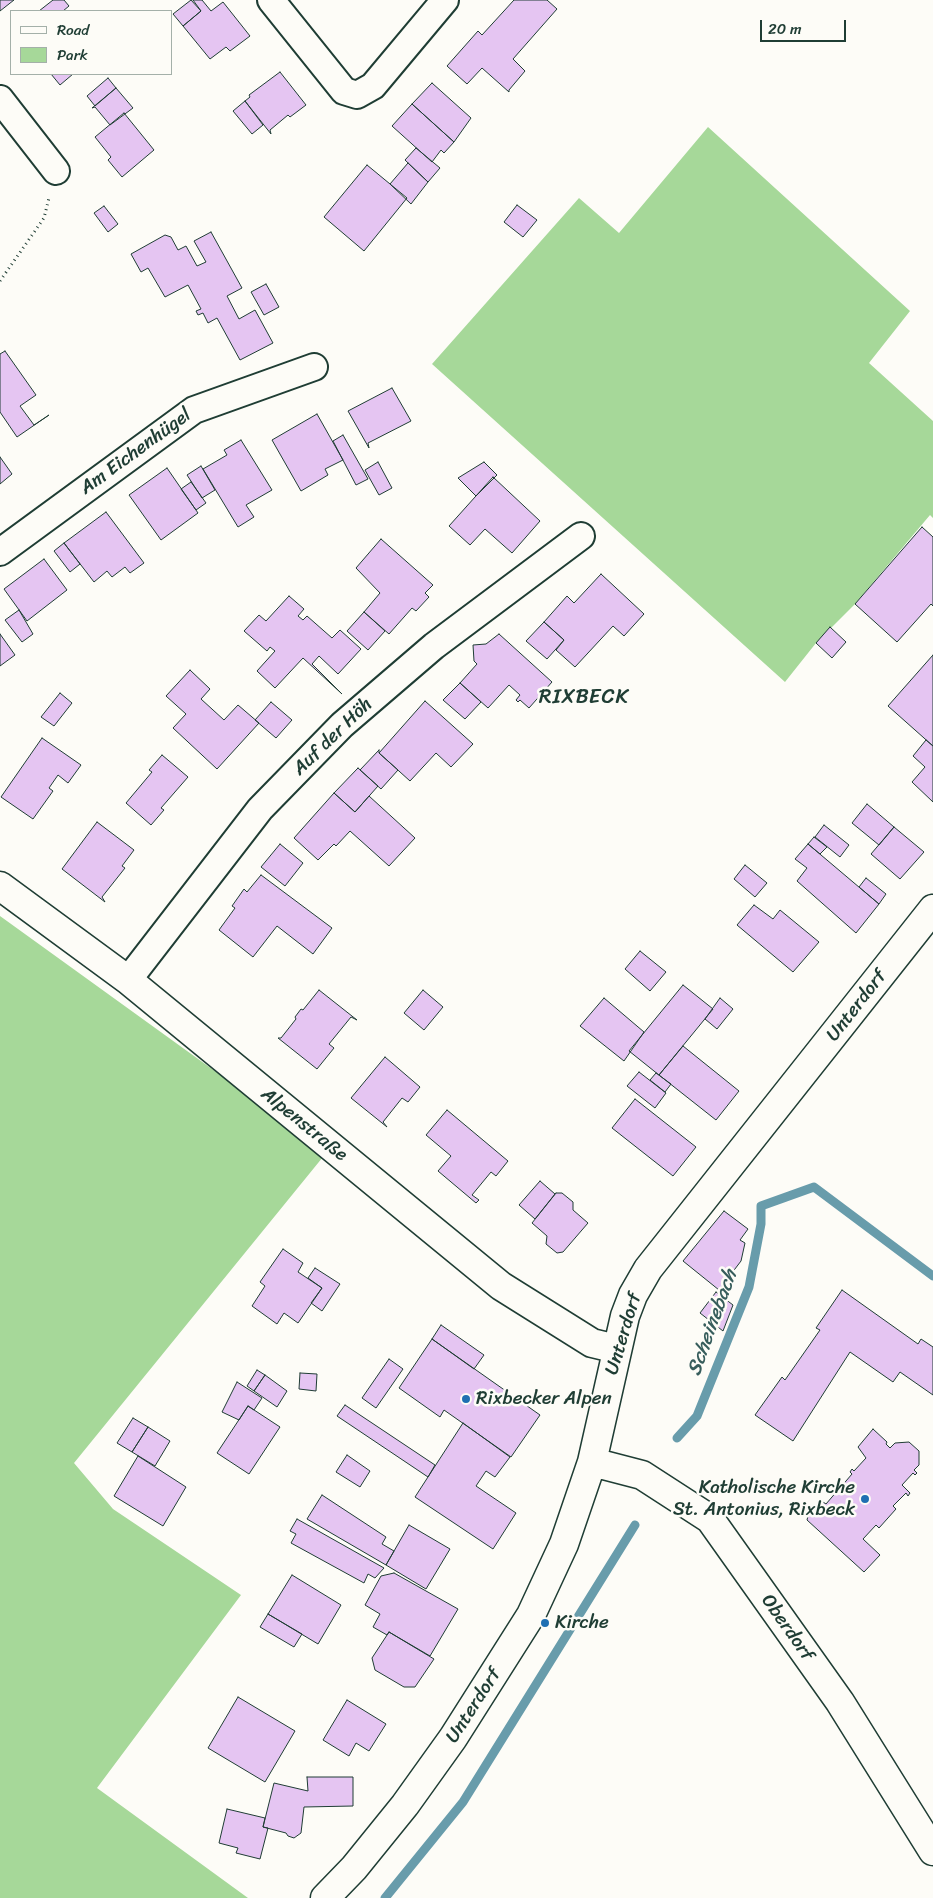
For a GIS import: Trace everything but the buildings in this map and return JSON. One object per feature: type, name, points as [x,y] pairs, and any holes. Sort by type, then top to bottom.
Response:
[{"type":"street","points":[[271,0],[344,91],[357,95],[373,86],[445,0]]},
{"type":"street","points":[[0,99],[56,171]]},
{"type":"street","name":"Am Eichenhügel","points":[[0,552],[194,410],[314,367]]},
{"type":"street","name":"Auf der Höh","points":[[128,980],[260,809],[342,725],[434,646],[581,536]]},
{"type":"street","name":"Alpenstraße","points":[[0,886],[128,980],[501,1286],[592,1343],[617,1350]]},
{"type":"street","name":"Unterdorf","points":[[325,1898],[354,1868],[405,1806],[453,1738],[531,1614],[564,1544],[592,1462],[617,1350],[633,1295],[648,1268],[933,909]]},
{"type":"street","name":"Oberdorf","points":[[592,1462],[642,1475],[710,1518],[840,1702],[933,1851]]},
{"type":"path","points":[[0,281],[44,218],[56,171]]},
{"type":"green space","points":[[708,127],[910,311],[869,363],[933,421],[933,518],[930,515],[855,604],[816,643],[785,682],[432,364],[579,198],[619,233]]},
{"type":"green space","points":[[0,916],[327,1152],[74,1463],[113,1509],[241,1595],[97,1788],[248,1898],[0,1898]]},
{"type":"waterway","name":"Scheinebach","points":[[677,1438],[697,1416],[749,1287],[761,1224],[761,1206],[814,1187],[933,1276]]},
{"type":"waterway","points":[[385,1898],[463,1802],[635,1525]]},
{"type":"place","name":"Rixbecker Alpen","points":[[466,1399]]},
{"type":"place","name":"Katholische Kirche St. Antonius, Rixbeck","points":[[865,1499]]},
{"type":"place","name":"Kirche","points":[[545,1623]]},
{"type":"district","name":"RIXBECK","points":[[584,698]]}]
